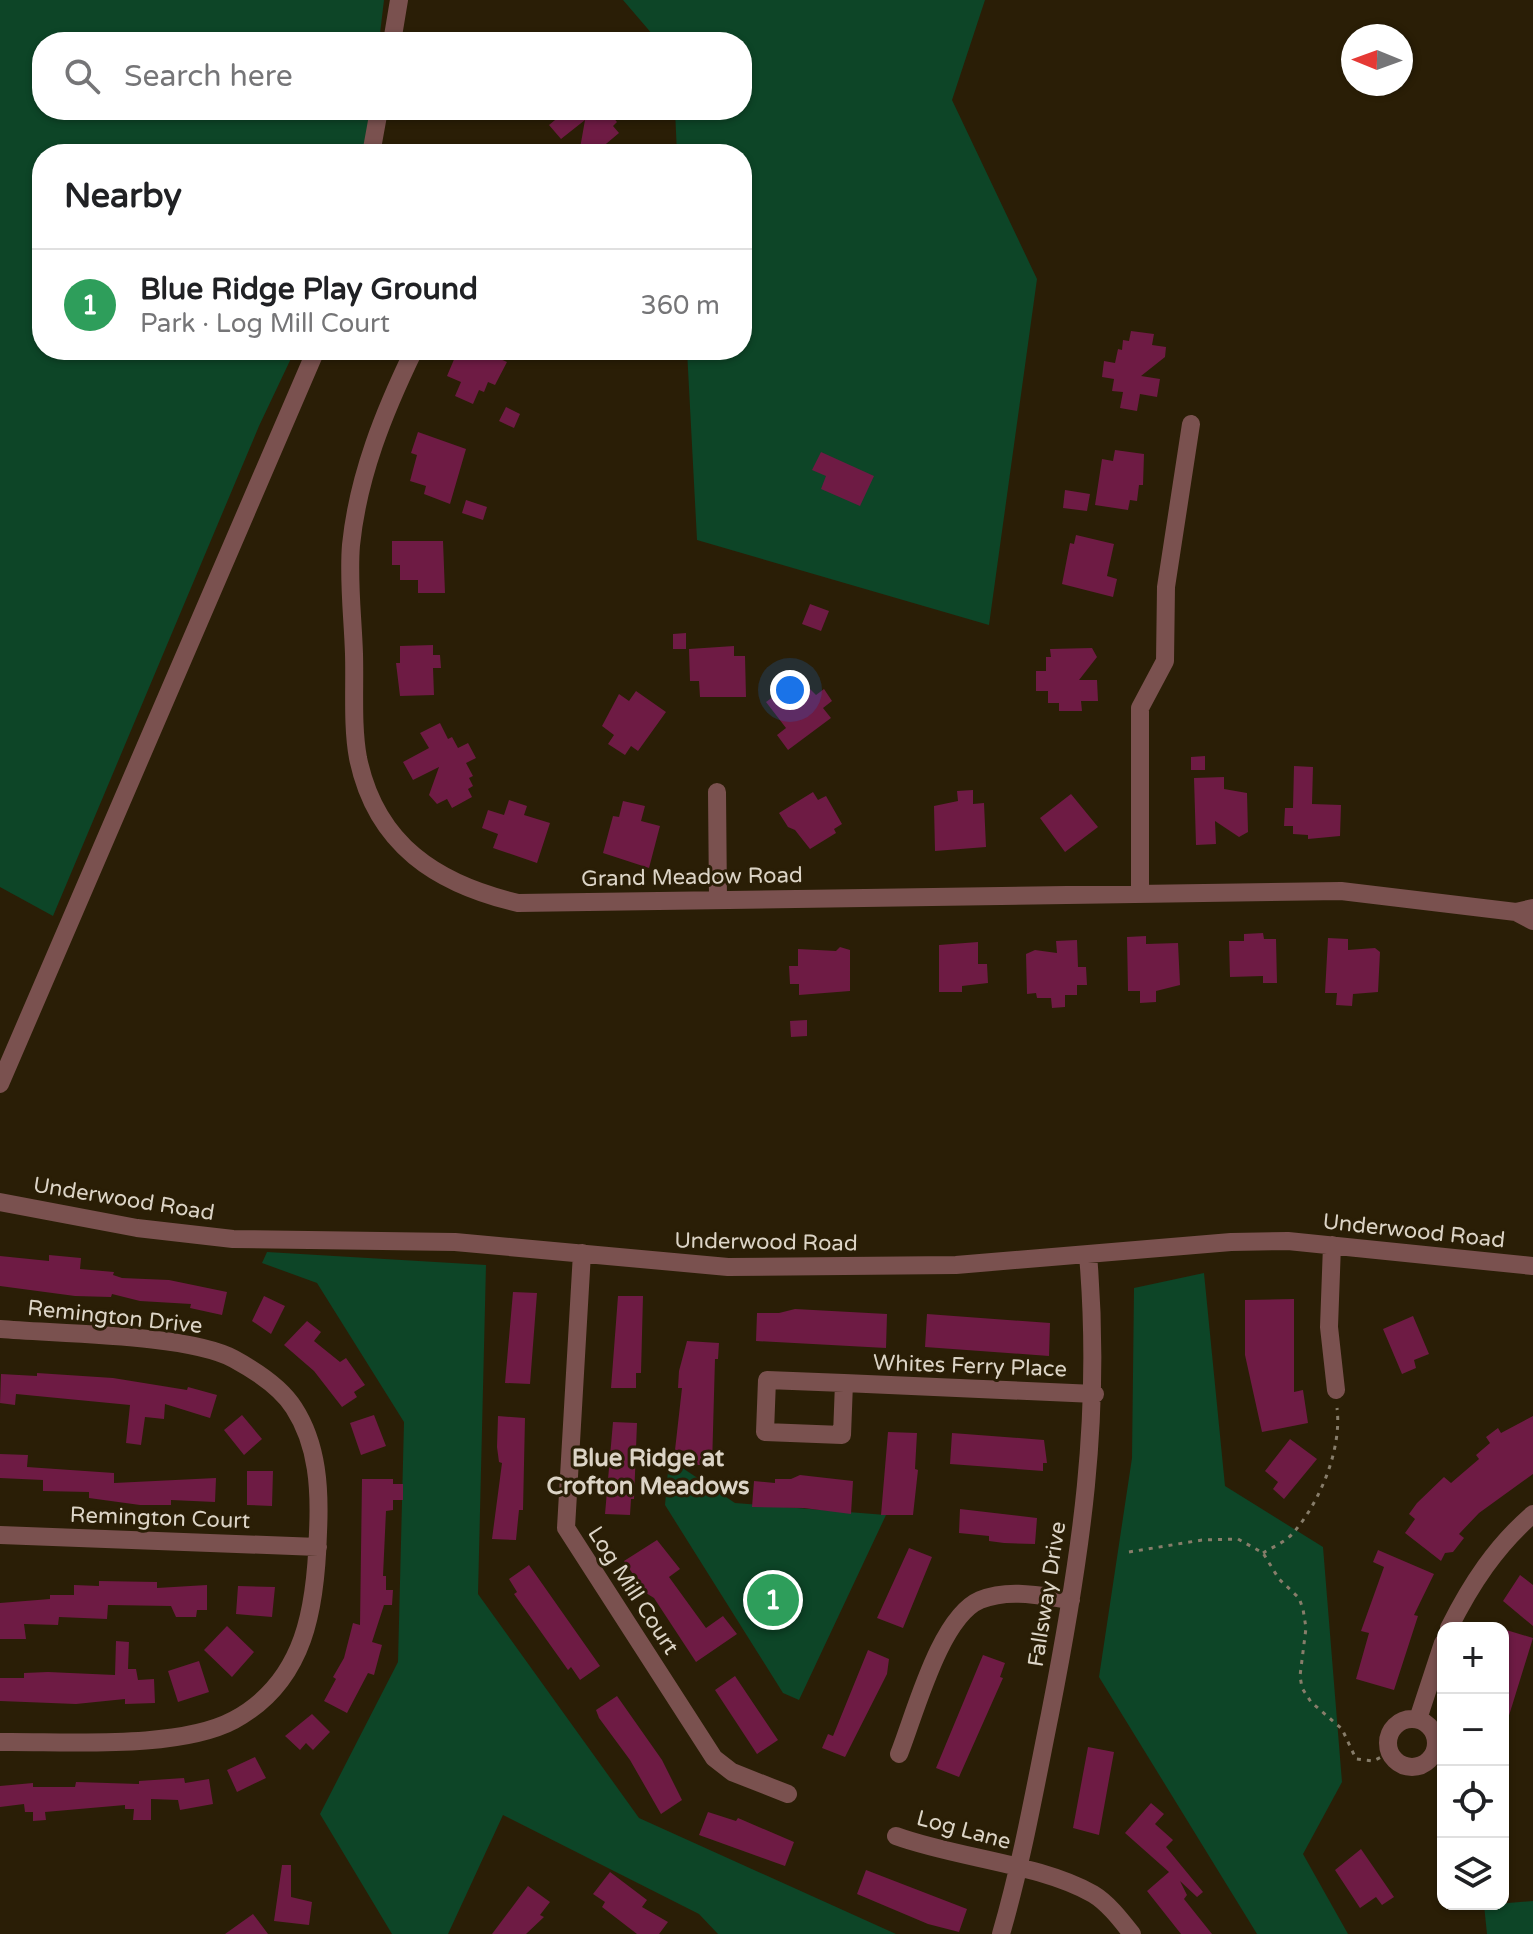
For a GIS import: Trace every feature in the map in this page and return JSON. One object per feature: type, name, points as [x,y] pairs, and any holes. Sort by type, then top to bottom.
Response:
[{"type":"street","points":[[394,32],[399,0]]},
{"type":"street","points":[[373,144],[377,120]]},
{"type":"street","points":[[0,1084],[312,360]]},
{"type":"street","name":"Grand Meadow Road","points":[[410,360],[371,453],[357,502],[351,549],[358,757],[373,802],[395,838],[431,871],[472,893],[518,903],[1140,891],[1341,891],[1527,913]]},
{"type":"street","points":[[1140,891],[1140,708],[1165,661],[1166,587],[1191,424]]},
{"type":"street","points":[[717,792],[718,900]]},
{"type":"street","name":"Underwood Road","points":[[0,1202],[137,1228],[233,1239],[455,1242],[728,1267],[956,1265],[1231,1242],[1332,1245],[1533,1266]]},
{"type":"street","points":[[1332,1245],[1329,1327],[1336,1390]]},
{"type":"street","name":"Log Mill Court","points":[[582,1253],[566,1528],[714,1758],[732,1772],[788,1794]]},
{"type":"street","name":"Fallsway Drive","points":[[1001,1934],[1020,1868],[1071,1600],[1089,1467],[1095,1394],[1095,1334],[1088,1255]]},
{"type":"street","name":"Remington Drive","points":[[0,1329],[175,1343],[231,1357],[257,1373],[294,1408],[306,1434],[319,1495],[316,1597],[310,1626],[281,1680],[260,1702],[234,1720],[198,1733],[161,1738],[0,1742]]},
{"type":"street","name":"Whites Ferry Place","points":[[844,1383],[842,1435],[765,1432],[767,1380],[844,1383],[1095,1394]]},
{"type":"street","points":[[1452,1622],[1477,1576],[1497,1549],[1533,1514]]},
{"type":"street","name":"Remington Court","points":[[0,1535],[318,1547]]},
{"type":"street","points":[[899,1754],[947,1633],[960,1614],[979,1600],[999,1595],[1027,1593],[1071,1600]]},
{"type":"street","points":[[1418,1719],[1437,1661]]},
{"type":"street","points":[[1408,1719],[1418,1719],[1428,1725],[1436,1740],[1429,1760],[1420,1766],[1403,1766],[1390,1753],[1387,1742],[1392,1729],[1408,1719]]},
{"type":"street","name":"Log Lane","points":[[896,1836],[941,1851],[1020,1868],[1094,1894],[1132,1934]]},
{"type":"path","points":[[1263,1553],[1293,1533],[1321,1484],[1337,1441],[1336,1390]]},
{"type":"path","points":[[1129,1552],[1202,1540],[1238,1539],[1263,1553],[1279,1579],[1299,1598],[1303,1609],[1306,1628],[1300,1676],[1311,1702],[1342,1729],[1356,1759],[1373,1761],[1390,1753]]},
{"type":"green space","points":[[0,0],[384,0],[380,32],[32,32],[32,120],[372,120],[369,144],[32,144],[32,360],[290,360],[259,426],[53,916],[0,887]]},
{"type":"green space","points":[[623,0],[985,0],[952,100],[1037,279],[989,625],[697,540],[688,360],[752,360],[752,144],[677,144],[675,120],[752,120],[752,32],[650,32]]},
{"type":"green space","points":[[267,1252],[486,1265],[478,1594],[639,1818],[896,1934],[718,1934],[699,1914],[503,1815],[448,1934],[392,1934],[320,1814],[398,1662],[404,1422],[317,1283],[262,1263]]},
{"type":"green space","points":[[1204,1273],[1225,1486],[1323,1547],[1342,1782],[1303,1854],[1348,1934],[1257,1934],[1099,1677],[1132,1458],[1134,1288]]},
{"type":"green space","points":[[669,1459],[735,1503],[886,1515],[799,1700],[783,1693],[665,1505]]},
{"type":"green space","points":[[1533,1901],[1533,1934],[1487,1934],[1485,1910],[1509,1910],[1509,1903]]},
{"type":"building","points":[[555,120],[585,120],[561,139],[549,125]]},
{"type":"building","points":[[585,120],[617,122],[613,126],[619,133],[606,144],[581,144]]},
{"type":"building","points":[[1131,331],[1154,334],[1152,345],[1166,347],[1165,357],[1141,376],[1160,379],[1157,397],[1140,394],[1137,411],[1120,408],[1123,392],[1112,391],[1114,379],[1102,377],[1104,361],[1115,363],[1118,349],[1122,350],[1123,340],[1129,341]]},
{"type":"building","points":[[454,360],[507,362],[495,385],[488,382],[484,392],[479,390],[473,404],[455,396],[461,382],[447,376]]},
{"type":"building","points":[[506,407],[520,414],[514,428],[499,421]]},
{"type":"building","points":[[418,432],[466,449],[450,504],[424,494],[426,486],[410,481],[417,455],[411,453]]},
{"type":"building","points":[[1115,450],[1144,454],[1143,485],[1139,485],[1137,501],[1130,500],[1128,510],[1095,505],[1102,459],[1113,461]]},
{"type":"building","points":[[821,452],[874,476],[860,506],[821,489],[826,476],[812,470]]},
{"type":"building","points":[[1065,490],[1090,494],[1087,511],[1063,508]]},
{"type":"building","points":[[466,500],[487,507],[483,520],[462,513]]},
{"type":"building","points":[[1076,535],[1114,544],[1107,576],[1117,579],[1113,597],[1062,584],[1070,543],[1074,544]]},
{"type":"building","points":[[392,541],[443,541],[445,593],[418,593],[418,580],[400,580],[400,565],[392,565]]},
{"type":"building","points":[[810,604],[829,611],[821,631],[802,624]]},
{"type":"building","points":[[686,633],[686,649],[673,649],[673,634]]},
{"type":"building","points":[[433,645],[433,655],[440,655],[441,668],[433,668],[434,695],[400,696],[396,663],[400,663],[400,646]]},
{"type":"building","points":[[734,646],[734,656],[745,656],[746,697],[700,697],[699,681],[690,681],[689,649]]},
{"type":"building","points":[[1092,648],[1097,657],[1079,680],[1097,680],[1098,701],[1081,701],[1082,711],[1059,711],[1059,703],[1048,703],[1048,691],[1036,691],[1036,671],[1046,671],[1046,657],[1051,657],[1050,649]]},
{"type":"building","points":[[799,678],[816,695],[824,689],[832,701],[823,708],[831,718],[788,750],[777,735],[786,728],[766,702]]},
{"type":"building","points":[[636,691],[666,712],[638,751],[631,746],[625,755],[608,744],[614,735],[602,726],[619,694],[629,701]]},
{"type":"building","points":[[440,723],[448,739],[452,737],[458,748],[468,743],[476,758],[466,763],[473,776],[469,778],[473,786],[468,789],[472,797],[452,808],[447,799],[437,804],[429,795],[439,767],[413,780],[403,762],[429,748],[420,733]]},
{"type":"building","points":[[1205,756],[1205,770],[1191,770],[1191,757]]},
{"type":"building","points":[[1294,766],[1313,767],[1312,804],[1341,805],[1340,836],[1308,839],[1308,835],[1293,834],[1293,826],[1284,826],[1285,808],[1293,808]]},
{"type":"building","points":[[1224,777],[1224,789],[1247,793],[1248,832],[1239,837],[1215,821],[1216,844],[1196,845],[1194,778]]},
{"type":"building","points":[[973,790],[973,804],[984,803],[986,847],[935,851],[934,806],[958,801],[957,791]]},
{"type":"building","points":[[813,792],[818,800],[826,796],[842,824],[834,829],[836,833],[810,849],[779,813]]},
{"type":"building","points":[[1071,794],[1098,827],[1065,852],[1040,818]]},
{"type":"building","points":[[509,800],[527,806],[524,815],[550,823],[537,863],[493,848],[498,834],[482,828],[488,810],[504,815]]},
{"type":"building","points":[[623,801],[645,806],[641,821],[660,826],[649,868],[603,853],[613,816],[619,817]]},
{"type":"building","points":[[1263,933],[1264,939],[1276,939],[1277,983],[1263,983],[1263,976],[1230,977],[1229,941],[1244,941],[1244,934]]},
{"type":"building","points":[[1146,936],[1146,944],[1178,943],[1180,985],[1156,991],[1156,1002],[1140,1003],[1140,991],[1128,991],[1127,937]]},
{"type":"building","points":[[1328,938],[1348,939],[1348,950],[1375,948],[1380,952],[1378,992],[1353,994],[1352,1006],[1336,1005],[1337,993],[1325,993]]},
{"type":"building","points":[[1077,940],[1078,967],[1086,967],[1087,985],[1077,985],[1077,995],[1065,995],[1065,1007],[1052,1008],[1051,998],[1037,998],[1036,993],[1027,994],[1026,954],[1035,950],[1057,953],[1056,941]]},
{"type":"building","points":[[978,942],[978,964],[987,964],[988,983],[962,986],[962,992],[939,992],[939,945]]},
{"type":"building","points":[[840,947],[850,950],[850,991],[799,995],[799,984],[790,984],[789,966],[798,966],[798,949],[836,951]]},
{"type":"building","points":[[807,1020],[807,1036],[791,1037],[790,1021]]},
{"type":"building","points":[[49,1255],[81,1258],[80,1269],[114,1272],[113,1275],[122,1278],[169,1280],[227,1292],[222,1315],[190,1308],[191,1304],[140,1301],[112,1294],[111,1297],[75,1296],[0,1286],[0,1256],[49,1261]]},
{"type":"building","points":[[513,1292],[537,1293],[530,1384],[505,1383]]},
{"type":"building","points":[[264,1296],[285,1306],[271,1334],[252,1321]]},
{"type":"building","points":[[618,1296],[643,1296],[641,1373],[636,1373],[636,1388],[611,1388]]},
{"type":"building","points":[[1294,1299],[1294,1392],[1303,1390],[1308,1423],[1262,1432],[1245,1355],[1245,1300]]},
{"type":"building","points":[[795,1309],[887,1314],[886,1348],[756,1341],[757,1313]]},
{"type":"building","points":[[927,1314],[1050,1323],[1049,1356],[925,1347]]},
{"type":"building","points":[[1413,1316],[1429,1354],[1414,1360],[1416,1368],[1402,1374],[1383,1329]]},
{"type":"building","points":[[307,1321],[321,1332],[314,1341],[340,1362],[346,1358],[365,1385],[354,1392],[357,1397],[342,1407],[314,1371],[284,1345]]},
{"type":"building","points":[[687,1341],[719,1343],[718,1359],[715,1359],[712,1466],[687,1464],[688,1451],[675,1450],[682,1388],[678,1388],[679,1371]]},
{"type":"building","points":[[37,1373],[113,1378],[187,1390],[188,1387],[217,1395],[210,1418],[165,1404],[164,1419],[145,1417],[141,1445],[126,1443],[130,1405],[16,1394],[15,1405],[0,1403],[1,1374],[37,1376]]},
{"type":"building","points":[[242,1415],[262,1439],[244,1455],[224,1430]]},
{"type":"building","points":[[374,1415],[386,1446],[361,1455],[350,1423]]},
{"type":"building","points":[[498,1416],[525,1418],[523,1510],[519,1510],[516,1540],[492,1539],[502,1463],[499,1462],[497,1447]]},
{"type":"building","points":[[1533,1416],[1533,1474],[1479,1513],[1459,1534],[1464,1538],[1453,1552],[1445,1553],[1441,1561],[1405,1533],[1415,1519],[1409,1514],[1417,1503],[1444,1477],[1451,1483],[1479,1459],[1476,1455],[1490,1443],[1486,1437],[1498,1428],[1501,1433]]},
{"type":"building","points":[[613,1422],[637,1423],[634,1499],[631,1499],[630,1515],[605,1514]]},
{"type":"building","points":[[888,1432],[917,1433],[915,1469],[918,1470],[913,1515],[881,1515]]},
{"type":"building","points":[[952,1433],[1044,1440],[1047,1463],[1043,1463],[1043,1471],[950,1464]]},
{"type":"building","points":[[1290,1439],[1317,1459],[1284,1499],[1273,1489],[1278,1482],[1265,1471]]},
{"type":"building","points":[[0,1454],[28,1455],[27,1467],[114,1473],[114,1483],[216,1478],[215,1502],[171,1500],[171,1505],[140,1505],[89,1498],[89,1492],[43,1491],[43,1480],[0,1478]]},
{"type":"building","points":[[247,1471],[273,1471],[272,1506],[247,1505]]},
{"type":"building","points":[[800,1475],[853,1481],[851,1514],[804,1508],[752,1507],[754,1481],[775,1483],[775,1479],[791,1479]]},
{"type":"building","points":[[362,1479],[393,1479],[393,1484],[403,1484],[403,1500],[393,1500],[393,1510],[386,1511],[383,1576],[386,1576],[386,1590],[393,1590],[392,1605],[384,1605],[372,1642],[382,1645],[374,1675],[368,1673],[347,1713],[324,1701],[344,1658],[353,1623],[360,1625]]},
{"type":"building","points":[[960,1509],[1037,1518],[1035,1544],[989,1541],[989,1536],[959,1533]]},
{"type":"building","points":[[657,1540],[680,1569],[669,1577],[706,1628],[723,1616],[737,1634],[696,1662],[654,1598],[646,1593],[624,1561]]},
{"type":"building","points":[[909,1548],[932,1557],[903,1628],[877,1618]]},
{"type":"building","points":[[1378,1550],[1434,1574],[1414,1615],[1418,1616],[1394,1690],[1356,1679],[1369,1633],[1361,1631],[1384,1567],[1373,1562]]},
{"type":"building","points":[[529,1565],[600,1666],[580,1680],[571,1667],[568,1670],[514,1594],[517,1592],[509,1579]]},
{"type":"building","points":[[1520,1575],[1533,1585],[1533,1626],[1503,1601]]},
{"type":"building","points":[[99,1581],[157,1582],[157,1588],[207,1585],[207,1610],[197,1610],[196,1617],[176,1617],[171,1606],[108,1605],[107,1619],[59,1617],[58,1625],[24,1624],[26,1639],[0,1639],[0,1603],[50,1599],[50,1595],[74,1595],[74,1585],[99,1586]]},
{"type":"building","points":[[238,1586],[275,1587],[272,1617],[236,1614]]},
{"type":"building","points":[[227,1626],[254,1652],[232,1677],[204,1650]]},
{"type":"building","points":[[1509,1631],[1533,1638],[1509,1716]]},
{"type":"building","points":[[116,1641],[129,1642],[128,1669],[136,1669],[138,1680],[154,1679],[155,1703],[125,1704],[125,1699],[76,1704],[0,1701],[0,1678],[24,1678],[24,1673],[48,1672],[115,1675]]},
{"type":"building","points":[[868,1650],[889,1659],[887,1674],[845,1757],[822,1748],[828,1734],[833,1736]]},
{"type":"building","points":[[983,1655],[1005,1663],[1000,1677],[1003,1678],[959,1777],[936,1768]]},
{"type":"building","points":[[199,1661],[209,1692],[178,1702],[168,1671]]},
{"type":"building","points":[[735,1676],[778,1740],[757,1754],[715,1690]]},
{"type":"building","points":[[617,1696],[662,1760],[682,1800],[661,1814],[596,1710]]},
{"type":"building","points":[[312,1714],[330,1732],[313,1750],[306,1743],[300,1750],[285,1736]]},
{"type":"building","points":[[1088,1747],[1114,1752],[1099,1835],[1073,1828]]},
{"type":"building","points":[[255,1757],[266,1778],[237,1792],[227,1770]]},
{"type":"building","points":[[184,1778],[185,1783],[209,1779],[213,1804],[180,1810],[178,1800],[151,1799],[151,1820],[133,1820],[134,1809],[125,1809],[125,1805],[45,1812],[46,1820],[33,1821],[33,1812],[25,1812],[24,1804],[0,1807],[0,1786],[33,1783],[33,1787],[75,1787],[76,1782],[139,1784],[139,1781]]},
{"type":"building","points":[[1151,1803],[1164,1814],[1155,1824],[1173,1840],[1166,1847],[1203,1892],[1197,1897],[1180,1881],[1187,1895],[1184,1899],[1212,1934],[1181,1934],[1147,1891],[1169,1872],[1125,1833]]},
{"type":"building","points":[[708,1812],[736,1821],[738,1818],[794,1842],[785,1866],[699,1835]]},
{"type":"building","points":[[1361,1849],[1394,1897],[1382,1905],[1376,1897],[1360,1908],[1335,1870]]},
{"type":"building","points":[[282,1865],[291,1865],[291,1897],[312,1902],[309,1925],[274,1921]]},
{"type":"building","points":[[866,1870],[967,1909],[959,1932],[928,1924],[857,1894]]},
{"type":"building","points":[[610,1872],[647,1900],[642,1907],[668,1922],[659,1934],[637,1934],[602,1907],[605,1902],[593,1894]]},
{"type":"building","points":[[528,1886],[550,1902],[540,1915],[544,1917],[526,1934],[492,1934]]},
{"type":"building","points":[[253,1914],[268,1934],[225,1934]]},
{"type":"place","name":"Blue Ridge Play Ground","points":[[773,1600]]},
{"type":"district","name":"Blue Ridge at Crofton Meadows","points":[[648,1472]]}]
